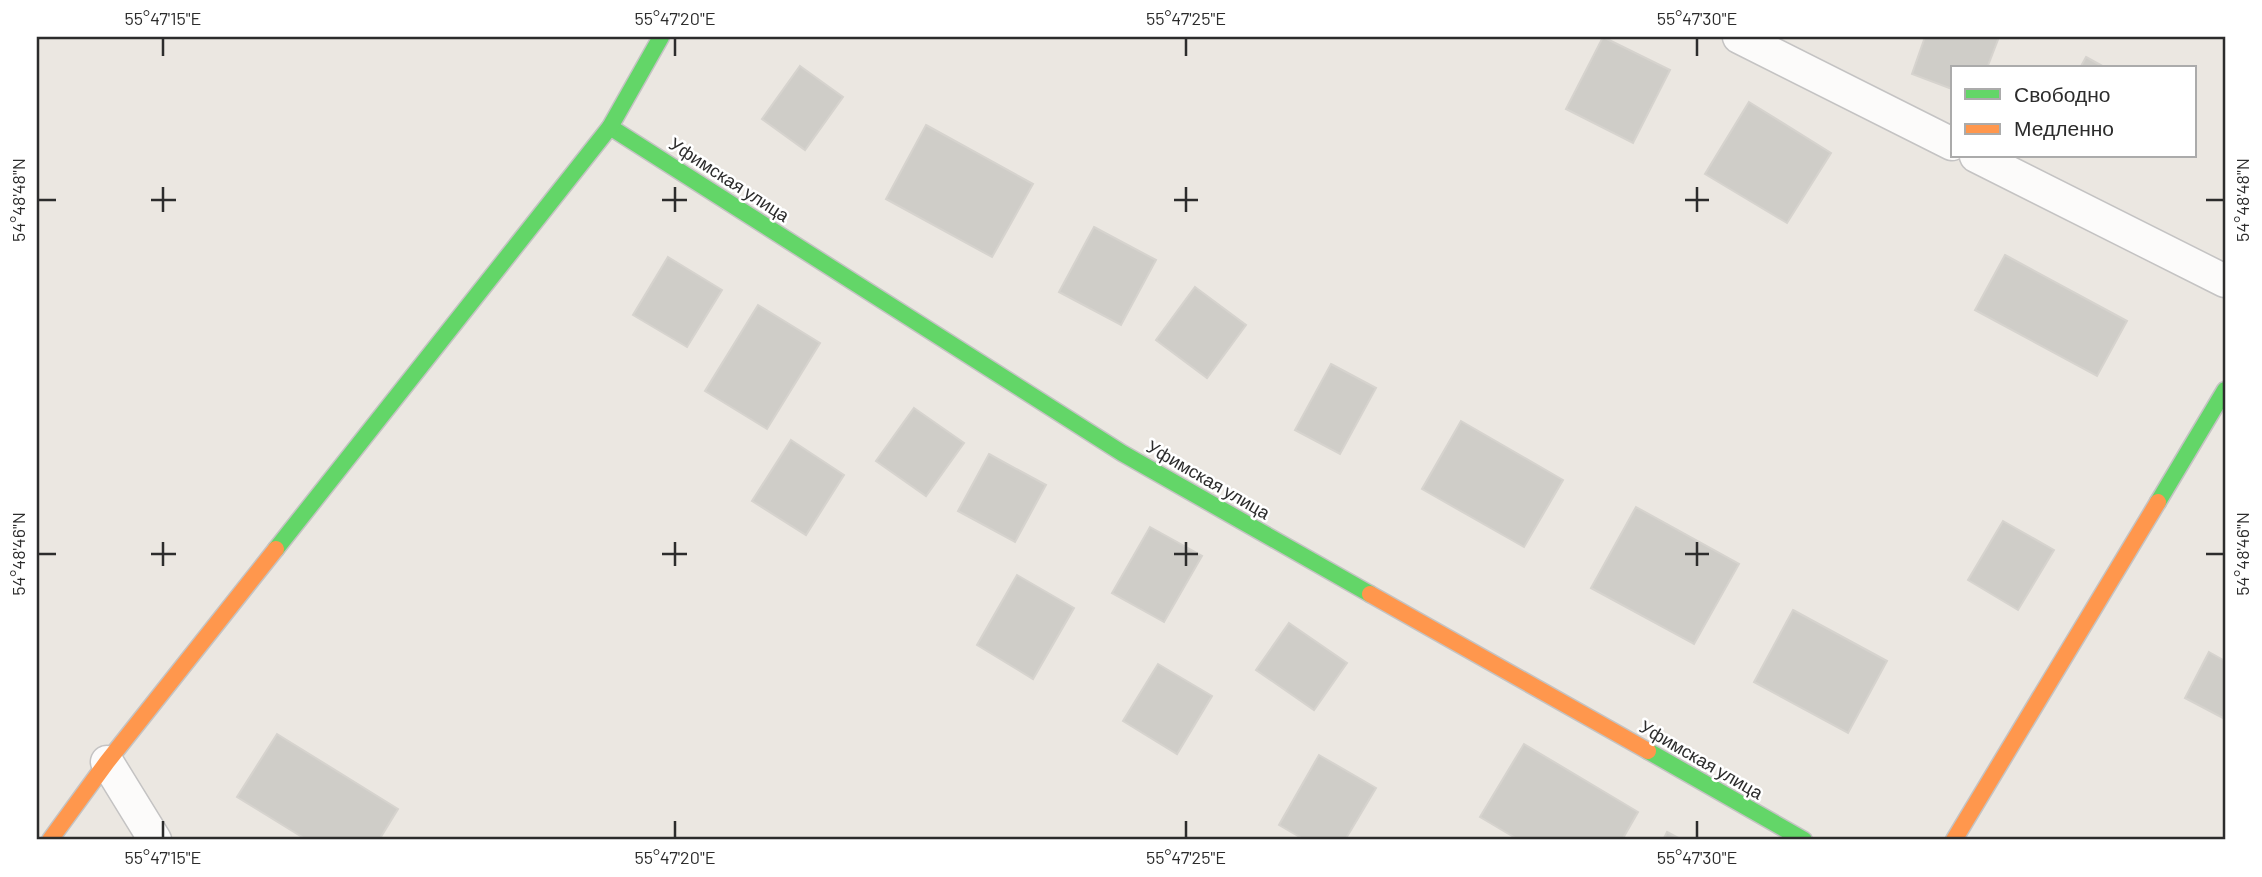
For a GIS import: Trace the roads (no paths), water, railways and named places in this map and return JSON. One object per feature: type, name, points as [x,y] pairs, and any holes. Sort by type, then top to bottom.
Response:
[{"type":"street","points":[[50,840],[107,762],[610,127],[661,37]]},
{"type":"street","points":[[1739,37],[1951,143]]},
{"type":"street","name":"Уфимская улица","points":[[610,127],[1122,453],[1804,840]]},
{"type":"street","points":[[1980,158],[2225,281]]},
{"type":"street","points":[[1954,840],[2225,390]]},
{"type":"street","points":[[107,762],[155,840]]}]
